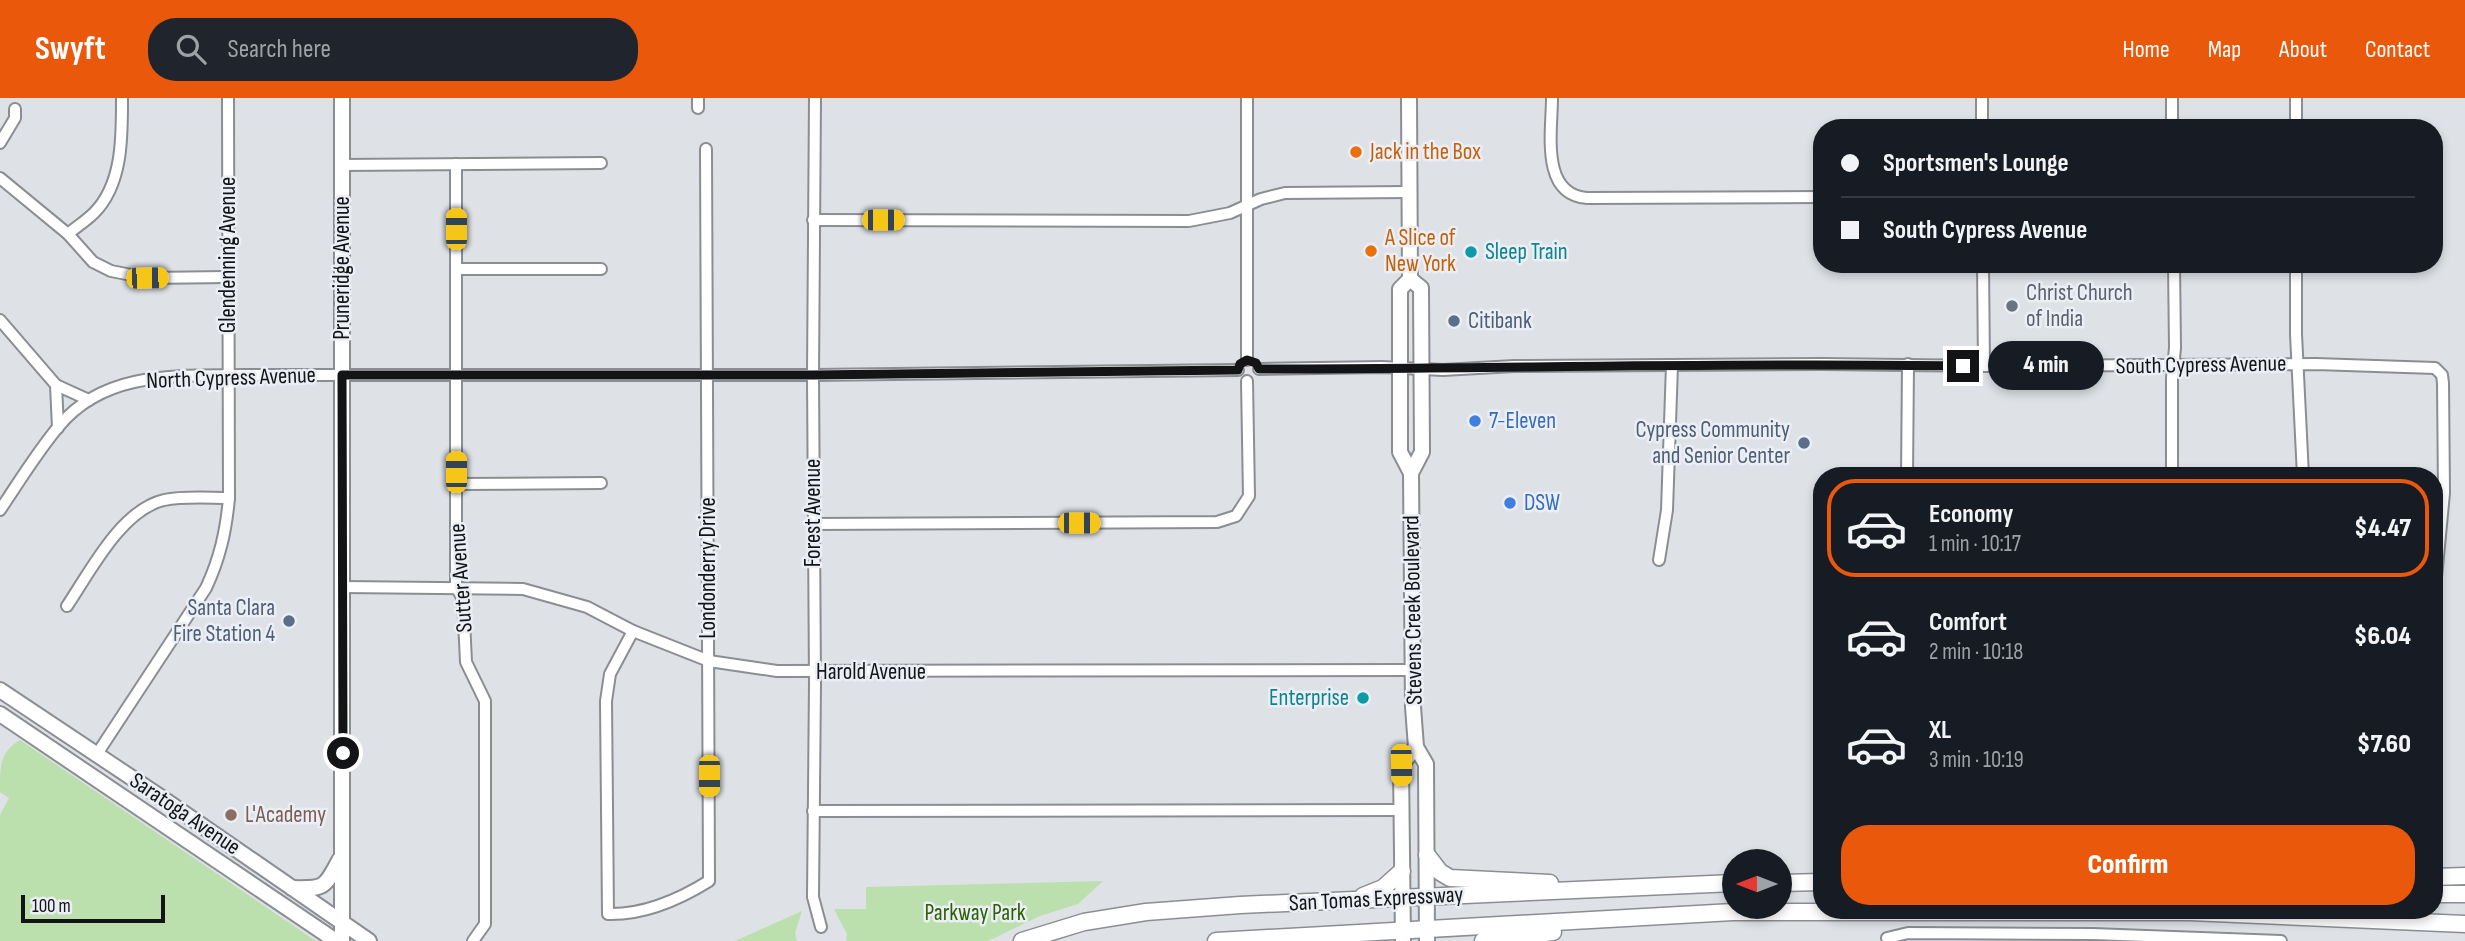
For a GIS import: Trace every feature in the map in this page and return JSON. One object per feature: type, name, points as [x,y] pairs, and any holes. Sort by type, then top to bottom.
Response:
[{"type":"highway","points":[[1427,855],[1440,872],[1450,878],[1544,881],[1569,890]]},
{"type":"highway","points":[[1349,900],[1383,888],[1402,871]]},
{"type":"highway","points":[[2443,877],[2465,876]]},
{"type":"highway","points":[[1792,883],[1813,882]]},
{"type":"highway","name":"San Tomas Expressway","points":[[1022,941],[1084,922],[1146,912],[1722,884]]},
{"type":"highway","points":[[2443,894],[2465,894]]},
{"type":"highway","name":"San Tomas Expressway","points":[[1216,941],[1427,936],[1591,921],[1733,912],[1813,912]]},
{"type":"highway","name":"San Tomas Expressway","points":[[2350,919],[2465,924]]},
{"type":"highway","points":[[1483,941],[1546,934],[1591,921]]},
{"type":"highway","points":[[1270,938],[1330,941]]},
{"type":"main road","name":"Pruneridge Avenue","points":[[339,941],[343,587],[342,98]]},
{"type":"main road","name":"Stevens Creek Boulevard","points":[[1409,98],[1410,279],[1400,289],[1400,452],[1411,473],[1416,747],[1426,764],[1427,936]]},
{"type":"main road","name":"Stevens Creek Boulevard","points":[[1410,279],[1421,288],[1422,368],[1422,452],[1411,473]]},
{"type":"main road","name":"Saratoga Avenue","points":[[0,690],[369,941]]},
{"type":"main road","name":"Saratoga Avenue","points":[[0,714],[339,941]]},
{"type":"main road","name":"Stevens Creek Boulevard","points":[[1403,936],[1401,765],[1416,747]]},
{"type":"main road","points":[[292,888],[317,889],[327,883],[342,855]]},
{"type":"street","points":[[68,234],[95,212],[114,180],[122,136],[122,98]]},
{"type":"street","name":"Glendenning Avenue","points":[[97,754],[206,588],[222,550],[229,498],[228,98]]},
{"type":"street","name":"Forest Avenue","points":[[815,98],[813,897],[821,927]]},
{"type":"street","points":[[1247,98],[1247,360]]},
{"type":"street","points":[[1552,98],[1553,166],[1556,179],[1563,189],[1574,196],[1813,197]]},
{"type":"street","points":[[1982,98],[1982,119]]},
{"type":"street","points":[[2172,98],[2172,119]]},
{"type":"street","points":[[2296,98],[2296,119]]},
{"type":"street","points":[[0,143],[15,118],[15,109]]},
{"type":"street","name":"Londonderry Drive","points":[[633,631],[610,674],[606,701],[608,914],[621,915],[659,905],[709,881],[706,149]]},
{"type":"street","points":[[341,165],[601,163]]},
{"type":"street","name":"Sutter Avenue","points":[[456,164],[456,587],[463,599],[467,662],[485,701],[485,924],[473,941]]},
{"type":"street","points":[[0,178],[68,234],[93,262],[128,276],[229,277]]},
{"type":"street","points":[[813,220],[1189,220],[1211,218],[1285,193],[1409,192]]},
{"type":"street","points":[[456,270],[601,269]]},
{"type":"street","points":[[1983,273],[1984,366]]},
{"type":"street","points":[[2172,467],[2174,273]]},
{"type":"street","points":[[2296,273],[2297,364],[2303,467]]},
{"type":"street","points":[[0,320],[56,385],[89,400]]},
{"type":"street","points":[[1247,360],[1256,363],[1259,369],[1257,376],[1248,381],[1242,379],[1238,370],[1240,364],[1247,360]]},
{"type":"street","points":[[1907,467],[1908,364]]},
{"type":"street","name":"South Cypress Avenue","points":[[1259,369],[1443,370],[1514,366],[1908,364],[2297,364],[2435,368],[2442,375],[2443,504]]},
{"type":"street","points":[[1659,560],[1667,510],[1672,365]]},
{"type":"street","name":"North Cypress Avenue","points":[[0,510],[58,428],[89,400],[120,385],[155,378],[1238,370]]},
{"type":"street","points":[[813,524],[1217,522],[1236,516],[1249,496],[1248,381]]},
{"type":"street","points":[[56,385],[58,428]]},
{"type":"street","points":[[456,484],[601,483]]},
{"type":"street","points":[[67,606],[122,526],[138,511],[163,500],[229,498]]},
{"type":"street","name":"Harold Avenue","points":[[343,587],[523,590],[587,607],[633,631],[709,661],[758,669],[815,673],[1413,670]]},
{"type":"street","points":[[813,811],[1401,810]]},
{"type":"street","points":[[1887,938],[1908,933],[2093,934],[2281,941]]},
{"type":"green space","points":[[20,740],[316,941],[0,941],[0,815],[9,798],[0,792],[0,774],[2,760],[8,749]]},
{"type":"green space","name":"Parkway Park","points":[[1103,881],[1078,904],[1040,916],[988,941],[846,941],[847,934],[834,909],[866,909],[866,887]]},
{"type":"green space","points":[[802,911],[795,933],[797,941],[735,941]]},
{"type":"place","name":"Jack in the Box","points":[[1356,152]]},
{"type":"place","name":"A Slice of New York","points":[[1371,251]]},
{"type":"place","name":"Sleep Train","points":[[1471,252]]},
{"type":"place","name":"Christ Church of India","points":[[2012,306]]},
{"type":"place","name":"Citibank","points":[[1454,321]]},
{"type":"place","name":"7-Eleven","points":[[1475,421]]},
{"type":"place","name":"Cypress Community and Senior Center","points":[[1804,443]]},
{"type":"place","name":"DSW","points":[[1510,503]]},
{"type":"place","name":"Santa Clara Fire Station 4","points":[[289,621]]},
{"type":"place","name":"Enterprise","points":[[1363,698]]},
{"type":"place","name":"L'Academy","points":[[231,815]]},
{"type":"route","points":[[343,753],[342,375],[813,375],[1238,370],[1240,364],[1247,360],[1254,361],[1259,369],[1382,367],[1443,370],[1502,369],[1514,366],[1908,364],[1963,366]]}]
